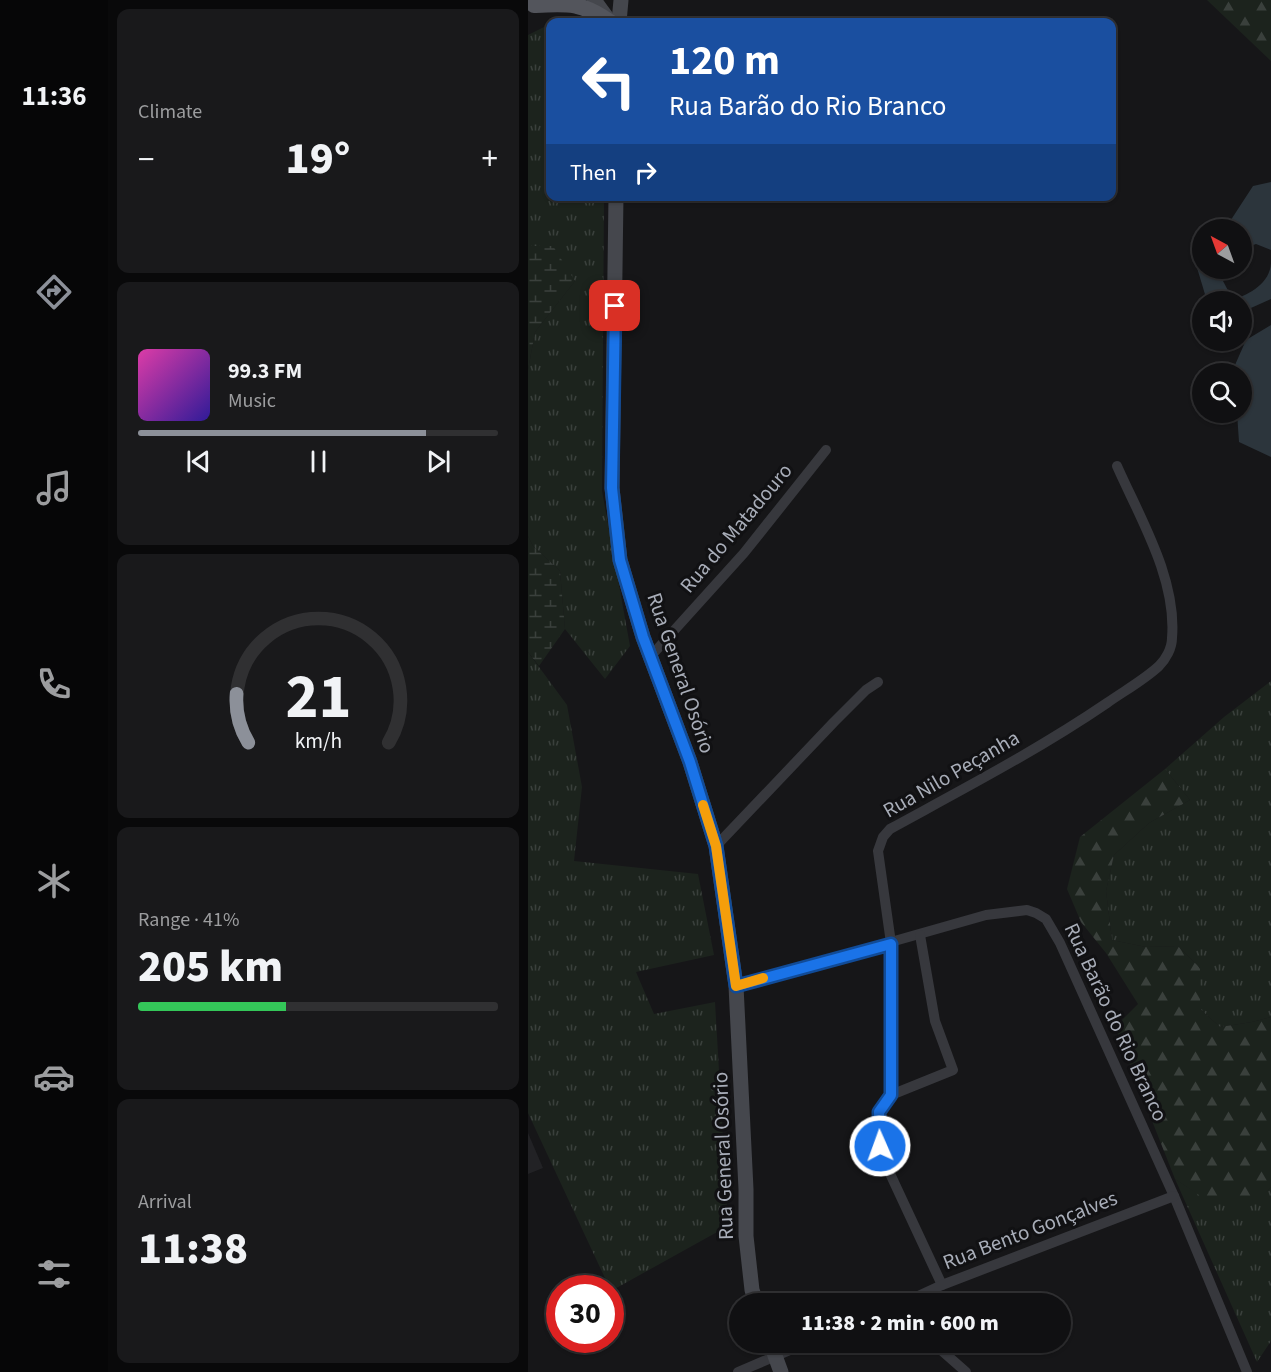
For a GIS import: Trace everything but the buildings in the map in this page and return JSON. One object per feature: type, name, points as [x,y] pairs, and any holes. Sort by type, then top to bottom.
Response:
[{"type":"main road","points":[[534,5],[567,3],[582,6],[604,18]]},
{"type":"street","points":[[594,0],[608,18]]},
{"type":"street","points":[[619,18],[621,0]]},
{"type":"street","name":"Rua General Osório","points":[[616,201],[612,488],[620,560],[643,637],[690,762],[716,846],[736,986],[746,1189],[746,1236],[753,1293]]},
{"type":"street","name":"Rua do Matadouro","points":[[651,656],[744,553],[826,450]]},
{"type":"street","name":"Rua Nilo Peçanha","points":[[942,1285],[886,1165],[880,1146],[879,1112],[891,1095],[891,944],[879,851],[883,837],[890,829],[1010,763],[1089,715],[1159,666],[1168,653],[1172,639],[1167,584],[1117,466]]},
{"type":"street","points":[[716,846],[834,722],[866,690],[878,682]]},
{"type":"street","name":"Rua Barão do Rio Branco","points":[[736,986],[891,944],[986,915],[1027,910],[1046,920],[1060,944],[1174,1196],[1246,1372]]},
{"type":"street","points":[[891,1095],[953,1070],[935,1021],[920,935]]},
{"type":"street","name":"Rua Bento Gonçalves","points":[[925,1293],[1174,1196]]},
{"type":"street","points":[[738,1372],[767,1353]]},
{"type":"street","points":[[773,1353],[781,1372]]},
{"type":"street","points":[[944,1353],[966,1372]]},
{"type":"shaded area","points":[[1271,182],[1271,250],[1256,244],[1252,245],[1252,219],[1232,219],[1253,186]]},
{"type":"shaded area","points":[[1271,263],[1271,299],[1252,308],[1252,291],[1263,282]]},
{"type":"shaded area","points":[[1200,279],[1224,279],[1228,291],[1204,291]]},
{"type":"shaded area","points":[[1271,325],[1271,457],[1239,442],[1238,423],[1252,423],[1252,363],[1236,363],[1241,351],[1252,351],[1252,336]]},
{"type":"shaded area","points":[[528,1133],[543,1168],[528,1174]]},
{"type":"green space","points":[[1207,0],[1271,0],[1271,61]]},
{"type":"green space","points":[[546,26],[546,201],[604,201],[602,491],[630,646],[605,679],[565,629],[560,571],[533,546],[528,536],[528,370],[535,332],[575,281],[528,246],[528,35]]},
{"type":"green space","points":[[528,246],[553,246],[575,281],[535,332],[528,370]]},
{"type":"green space","points":[[528,536],[533,546],[560,571],[565,629],[539,666],[528,652]]},
{"type":"green space","points":[[528,652],[567,705],[582,787],[574,861],[698,874],[714,955],[636,972],[654,1014],[715,1002],[728,1226],[624,1284],[624,1275],[604,1275],[528,1113]]},
{"type":"green space","points":[[1271,681],[1271,1017],[1220,1027],[1200,1009],[1200,968],[1178,946],[1146,947],[1112,940],[1106,891],[1114,855],[1149,823],[1190,800],[1165,769],[1224,717]]},
{"type":"green space","points":[[1165,769],[1190,800],[1149,823],[1114,855],[1106,891],[1112,940],[1146,947],[1178,946],[1200,968],[1200,1009],[1220,1027],[1271,1017],[1271,1187],[1262,1197],[1202,1197],[1175,1179],[1115,1027],[1138,1004],[1106,953],[1081,922],[1067,889],[1080,837]]},
{"type":"green space","points":[[1175,1179],[1203,1197],[1261,1197],[1271,1187],[1271,1341],[1257,1362]]},
{"type":"slow traffic","points":[[703,805],[716,846],[736,986],[763,978]]},
{"type":"route","points":[[615,306],[612,488],[620,560],[643,637],[690,762],[716,846],[736,986],[891,944],[891,1095],[879,1112],[880,1146]]}]
